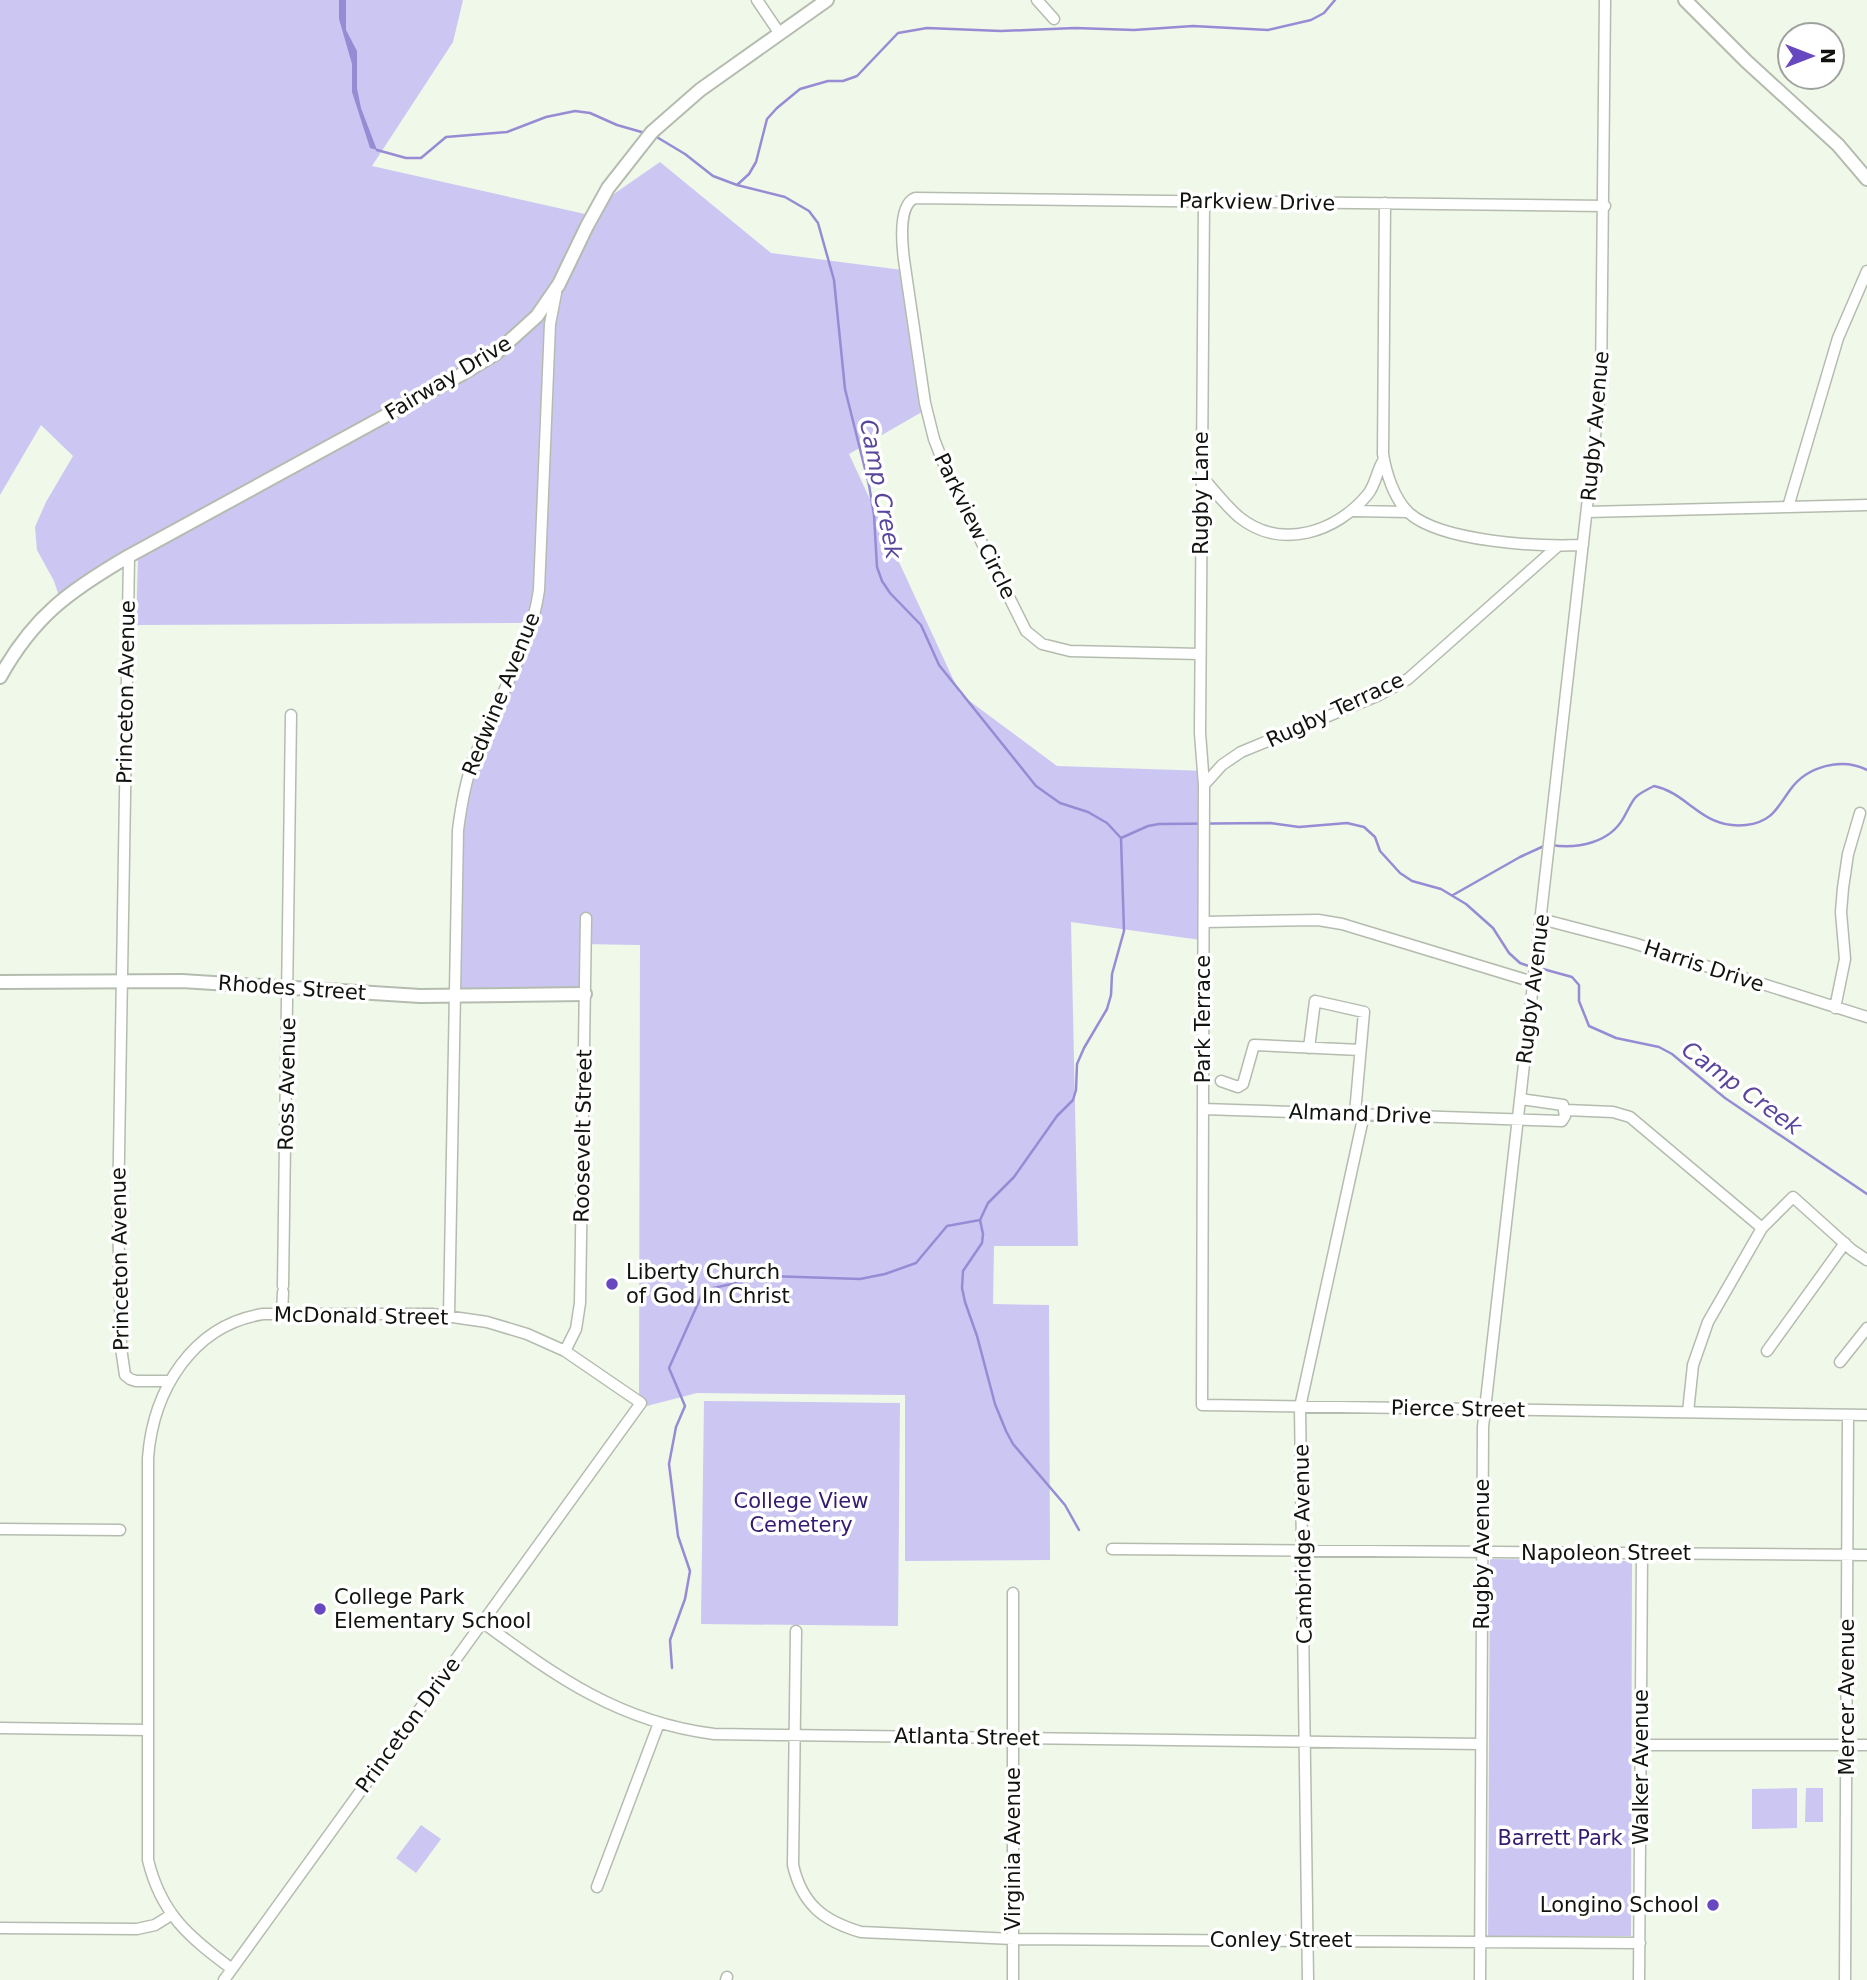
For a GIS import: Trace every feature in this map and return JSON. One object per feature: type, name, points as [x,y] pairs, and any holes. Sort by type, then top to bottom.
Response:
[{"type":"street","points":[[757,0],[780,34]]},
{"type":"street","name":"Fairway Drive","points":[[0,677],[22,642],[49,610],[82,584],[495,354],[531,323],[559,284],[608,188],[652,132],[681,105],[828,0]]},
{"type":"street","points":[[1037,0],[1054,19]]},
{"type":"street","name":"Rugby Avenue","points":[[1480,1980],[1485,1409],[1601,383],[1605,206],[1605,0]]},
{"type":"street","points":[[1685,0],[1746,61],[1838,145],[1867,179]]},
{"type":"street","name":"Parkview Drive","points":[[909,200],[1605,206]]},
{"type":"street","name":"Parkview Circle","points":[[909,200],[902,238],[904,260],[925,403],[934,439],[948,475],[1026,631],[1042,644],[1070,651],[1200,653]]},
{"type":"street","name":"Rugby Lane","points":[[1203,201],[1200,733],[1204,785]]},
{"type":"street","points":[[1385,203],[1384,460],[1395,491],[1408,512],[1436,529],[1456,536],[1558,546],[1583,545]]},
{"type":"street","points":[[1788,507],[1838,338],[1867,271]]},
{"type":"street","name":"Redwine Avenue","points":[[449,1315],[457,856],[466,785],[479,745],[530,634],[539,590],[550,324],[559,284]]},
{"type":"street","points":[[1202,477],[1239,516],[1253,526],[1290,535],[1325,528],[1353,511],[1370,491],[1384,460]]},
{"type":"street","points":[[1587,512],[1867,505]]},
{"type":"street","points":[[1353,511],[1408,512]]},
{"type":"street","name":"Rugby Terrace","points":[[1204,785],[1223,765],[1241,752],[1377,696],[1408,679],[1558,546]]},
{"type":"street","name":"Princeton Avenue","points":[[129,556],[118,1213],[123,1367],[125,1375],[136,1381],[170,1381]]},
{"type":"street","name":"Ross Avenue","points":[[282,1314],[291,715]]},
{"type":"street","name":"Park Terrace","points":[[1203,1253],[1204,785]]},
{"type":"street","points":[[1835,1008],[1845,959],[1841,912],[1843,888],[1848,854],[1860,813]]},
{"type":"street","name":"Roosevelt Street","points":[[565,1351],[576,1329],[580,1303],[586,918]]},
{"type":"street","name":"Harris Drive","points":[[1541,919],[1633,943],[1867,1017]]},
{"type":"street","points":[[1204,922],[1330,922],[1533,982]]},
{"type":"street","name":"Rhodes Street","points":[[0,982],[182,981],[393,995],[585,994]]},
{"type":"street","name":"Cambridge Avenue","points":[[1308,1980],[1300,1407],[1359,1114],[1360,1050],[1364,1012],[1315,1001],[1309,1048]]},
{"type":"street","points":[[1221,1081],[1238,1087],[1243,1084],[1254,1045],[1360,1050]]},
{"type":"street","points":[[1520,1099],[1563,1105],[1566,1110],[1613,1112],[1630,1117],[1762,1228]]},
{"type":"street","name":"Almand Drive","points":[[1203,1110],[1562,1121],[1566,1110]]},
{"type":"street","points":[[1688,1412],[1690,1384],[1699,1342],[1708,1322],[1762,1228],[1793,1197],[1867,1260]]},
{"type":"street","points":[[1767,1351],[1845,1243]]},
{"type":"street","name":"Pierce Street","points":[[1203,1253],[1202,1405],[1867,1415]]},
{"type":"street","name":"McDonald Street","points":[[170,1381],[191,1352],[217,1331],[246,1317],[282,1314],[449,1315],[507,1328],[565,1351],[641,1403]]},
{"type":"street","points":[[1840,1362],[1867,1328]]},
{"type":"street","points":[[170,1381],[154,1417],[148,1458],[148,1860],[160,1897],[171,1915],[196,1942],[232,1969]]},
{"type":"street","name":"Princeton Drive","points":[[224,1980],[641,1403]]},
{"type":"street","name":"Mercer Avenue","points":[[1845,1980],[1848,1415]]},
{"type":"street","points":[[0,1529],[120,1530]]},
{"type":"street","name":"Napoleon Street","points":[[1112,1549],[1867,1555]]},
{"type":"street","name":"Walker Avenue","points":[[1639,1980],[1642,1554]]},
{"type":"street","name":"Virginia Avenue","points":[[1013,1593],[1013,1980]]},
{"type":"street","name":"Atlanta Street","points":[[482,1622],[566,1682],[608,1704],[659,1723],[714,1734],[1481,1744]]},
{"type":"street","name":"Conley Street","points":[[796,1630],[793,1865],[802,1891],[818,1912],[838,1925],[861,1932],[1013,1939],[1640,1943]]},
{"type":"street","points":[[597,1886],[659,1723]]},
{"type":"street","points":[[0,1728],[147,1730]]},
{"type":"street","points":[[1641,1745],[1867,1745]]},
{"type":"street","points":[[0,1928],[137,1929],[155,1925],[171,1915]]},
{"type":"green space","points":[[0,0],[463,0],[453,42],[372,166],[585,214],[660,162],[771,253],[910,271],[927,409],[849,454],[960,694],[1057,766],[1207,771],[1201,940],[1071,922],[1078,1246],[994,1246],[993,1304],[1049,1305],[1050,1560],[905,1561],[905,1395],[697,1393],[639,1408],[640,945],[580,944],[580,993],[453,993],[462,831],[474,770],[530,623],[136,625],[138,557],[60,599],[54,581],[37,550],[35,527],[73,456],[41,425],[0,495]]},
{"type":"green space","name":"College View Cemetery","points":[[704,1401],[900,1403],[898,1626],[701,1624]]},
{"type":"green space","name":"Barrett Park","points":[[1490,1559],[1632,1561],[1631,1936],[1488,1936]]},
{"type":"green space","points":[[1797,1788],[1797,1828],[1752,1829],[1752,1789]]},
{"type":"green space","points":[[1806,1788],[1823,1788],[1823,1822],[1805,1822]]},
{"type":"green space","points":[[421,1825],[441,1839],[416,1873],[396,1858]]},
{"type":"shaded area","points":[[339,0],[346,0],[346,30],[357,51],[357,88],[361,108],[377,150],[370,148],[352,92],[352,64],[339,19]]},
{"type":"waterway","points":[[737,185],[749,174],[756,162],[767,119],[777,108],[800,89],[857,76],[898,33],[927,28],[1001,31],[1075,28],[1134,30],[1193,26],[1268,30],[1311,20],[1324,13],[1335,0]]},
{"type":"waterway","name":"Camp Creek","points":[[377,150],[406,158],[421,158],[446,137],[507,132],[546,117],[575,111],[590,113],[645,133]]},
{"type":"waterway","name":"Camp Creek","points":[[655,136],[685,154],[713,176],[785,197],[809,211],[818,223],[834,280],[845,389],[869,485],[877,567],[882,581],[921,625],[939,665],[1036,786],[1060,803],[1088,812],[1107,823],[1121,838]]},
{"type":"waterway","points":[[1551,845],[1582,845],[1602,838],[1618,826],[1635,798],[1654,786],[1677,796],[1718,822],[1746,825],[1768,817],[1797,782],[1815,770],[1836,764],[1867,770]]},
{"type":"waterway","name":"Camp Creek","points":[[1121,838],[1159,824],[1270,823],[1299,827],[1347,823],[1364,827],[1375,837],[1380,851],[1400,873],[1412,881],[1441,889],[1466,904],[1493,928],[1509,953],[1520,963],[1531,967]]},
{"type":"waterway","points":[[1079,1530],[1065,1505],[1013,1444],[1006,1431],[995,1404],[965,1302],[963,1271],[982,1243],[980,1220],[988,1203],[1014,1177],[1057,1116],[1073,1100],[1077,1064],[1107,1009],[1112,974],[1124,931],[1121,838]]},
{"type":"waterway","points":[[1453,895],[1544,846]]},
{"type":"waterway","name":"Camp Creek","points":[[1543,969],[1572,977],[1579,985],[1579,1001],[1589,1026],[1616,1038],[1659,1047],[1672,1054],[1725,1098],[1867,1194]]},
{"type":"waterway","points":[[672,1668],[670,1640],[685,1599],[690,1571],[678,1536],[669,1464],[676,1427],[685,1406],[669,1368],[704,1290],[769,1276],[860,1279],[885,1274],[916,1263],[947,1226],[980,1220]]},
{"type":"place","name":"Liberty Church of God In Christ","points":[[612,1284]]},
{"type":"place","name":"College Park Elementary School","points":[[320,1609]]},
{"type":"place","name":"Longino School","points":[[1713,1905]]}]
